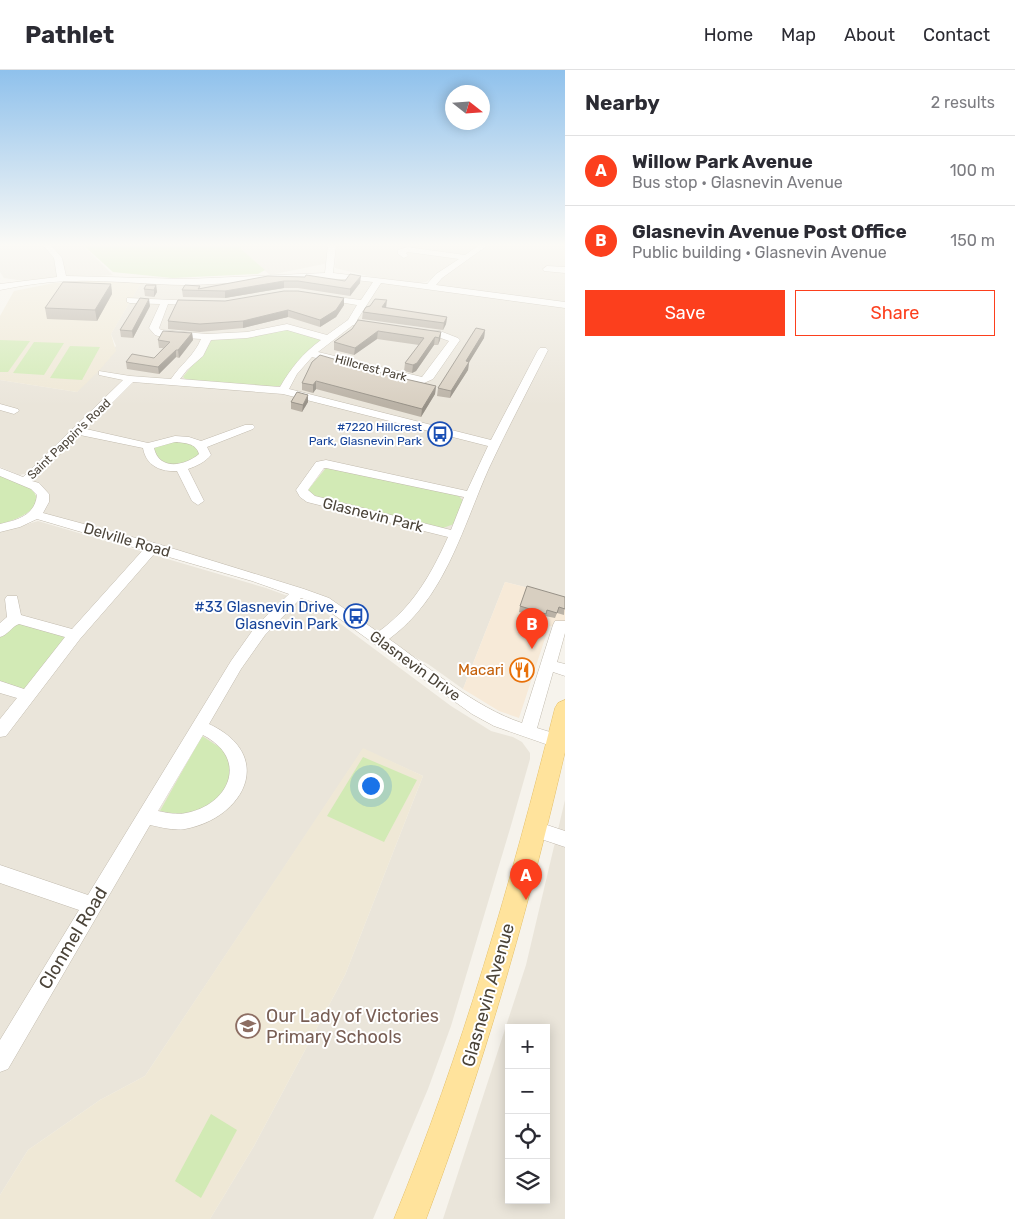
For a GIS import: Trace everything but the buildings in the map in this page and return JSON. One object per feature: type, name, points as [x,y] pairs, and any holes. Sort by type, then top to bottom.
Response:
[{"type":"main road","name":"Glasnevin Avenue","points":[[410,1219],[452,1113],[493,984],[565,708]]},
{"type":"street","points":[[337,299],[362,303]]},
{"type":"street","name":"Hillcrest Park","points":[[283,391],[293,373],[310,353],[351,322],[365,299]]},
{"type":"street","points":[[512,299],[565,306]]},
{"type":"street","points":[[130,300],[203,304]]},
{"type":"street","name":"Hillcrest Park","points":[[165,302],[154,328],[155,331],[168,336],[207,337],[246,334],[287,326],[329,339]]},
{"type":"street","points":[[351,322],[384,327]]},
{"type":"street","name":"Hillcrest Park","points":[[310,353],[413,379],[424,380],[429,377],[455,340],[440,334],[408,330]]},
{"type":"street","points":[[174,381],[182,368],[200,354],[207,337]]},
{"type":"street","points":[[379,639],[388,634],[423,599],[543,350]]},
{"type":"street","points":[[103,373],[130,379],[283,391],[496,445]]},
{"type":"street","name":"Saint Pappin's Road","points":[[36,515],[43,502],[43,494],[35,486],[24,482],[110,401],[130,379]]},
{"type":"street","points":[[0,407],[14,411]]},
{"type":"street","points":[[201,445],[249,427]]},
{"type":"street","points":[[78,431],[148,446],[175,439],[183,439],[201,445],[204,448],[205,455],[198,462],[182,468],[167,467],[151,460],[148,454],[148,446]]},
{"type":"street","name":"Glasnevin Park","points":[[454,535],[311,500],[302,490],[320,465],[326,464],[472,495]]},
{"type":"street","points":[[182,468],[198,501]]},
{"type":"street","points":[[0,472],[24,482]]},
{"type":"street","points":[[0,528],[13,525],[36,515]]},
{"type":"street","name":"Delville Road","points":[[36,515],[218,567]]},
{"type":"street","points":[[0,731],[75,635],[153,547]]},
{"type":"street","name":"Glasnevin Drive","points":[[218,567],[324,601],[478,710],[500,722],[557,741]]},
{"type":"street","name":"Clonmel Road","points":[[0,1060],[92,905],[147,817],[236,665],[260,631],[299,592]]},
{"type":"street","points":[[12,599],[15,620]]},
{"type":"street","points":[[0,632],[9,622],[19,619],[75,635]]},
{"type":"street","points":[[528,731],[560,625],[565,626]]},
{"type":"street","points":[[548,665],[565,670]]},
{"type":"street","points":[[0,686],[28,696]]},
{"type":"street","points":[[147,817],[186,821],[206,814],[228,798],[236,785],[239,773],[237,757],[224,739],[199,726]]},
{"type":"street","points":[[534,829],[565,839]]},
{"type":"street","points":[[0,874],[92,905]]},
{"type":"shaded area","points":[[10,299],[132,299],[111,334],[116,351],[77,392],[0,380],[0,316]]},
{"type":"shaded area","points":[[132,299],[509,299],[565,306],[565,597],[505,582],[463,689],[428,664],[379,639],[299,592],[36,515],[43,502],[28,483],[127,377],[25,474],[19,475],[0,467],[0,380],[77,392],[116,346],[111,334]]},
{"type":"shaded area","points":[[524,299],[565,299],[565,305]]},
{"type":"shaded area","points":[[38,521],[266,588],[318,607],[451,706],[491,731],[513,737],[522,742],[530,753],[530,759],[512,822],[451,1026],[428,1089],[373,1219],[210,1219],[254,1146],[345,975],[423,776],[363,749],[145,1076],[100,1100],[28,1150],[0,1195],[0,532]]},
{"type":"shaded area","points":[[505,582],[565,597],[565,630],[549,626],[519,718],[499,711],[463,689]]},
{"type":"shaded area","name":"Our Lady of Victories Primary Schools","points":[[363,748],[423,776],[345,975],[254,1146],[210,1219],[0,1219],[0,1195],[28,1150],[100,1100],[145,1076]]},
{"type":"shaded area","points":[[565,800],[565,1219],[443,1219],[505,1029],[505,1204],[550,1204],[550,1024],[507,1024],[526,965]]},
{"type":"green space","points":[[285,328],[321,340],[285,383],[279,386],[266,387],[188,381],[183,377],[212,340]]},
{"type":"green space","points":[[0,340],[30,341],[8,372],[0,372]]},
{"type":"green space","points":[[34,342],[64,343],[44,375],[13,373]]},
{"type":"green space","points":[[70,346],[100,347],[82,380],[50,378]]},
{"type":"green space","points":[[186,441],[200,449],[199,457],[175,467],[156,461],[153,447],[170,442]]},
{"type":"green space","points":[[326,468],[457,494],[464,502],[454,524],[443,528],[313,497],[308,490]]},
{"type":"green space","points":[[0,475],[30,488],[36,495],[37,501],[28,512],[14,520],[0,524]]},
{"type":"green space","points":[[19,622],[69,638],[28,692],[0,681],[0,637],[10,626]]},
{"type":"green space","points":[[202,736],[230,754],[230,781],[220,798],[197,811],[182,815],[160,811]]},
{"type":"green space","points":[[363,757],[417,780],[384,842],[327,816]]},
{"type":"green space","points":[[211,1114],[237,1130],[201,1198],[175,1181]]},
{"type":"place","name":"#7220 Hillcrest Park, Glasnevin Park","points":[[440,434]]},
{"type":"place","name":"#33 Glasnevin Drive, Glasnevin Park","points":[[356,616]]},
{"type":"place","name":"Glasnevin Avenue Post Office","points":[[532,649]]},
{"type":"place","name":"Macari","points":[[522,670]]},
{"type":"place","name":"Willow Park Avenue","points":[[526,900]]},
{"type":"place","name":"Our Lady of Victories Primary Schools","points":[[248,1026]]}]
